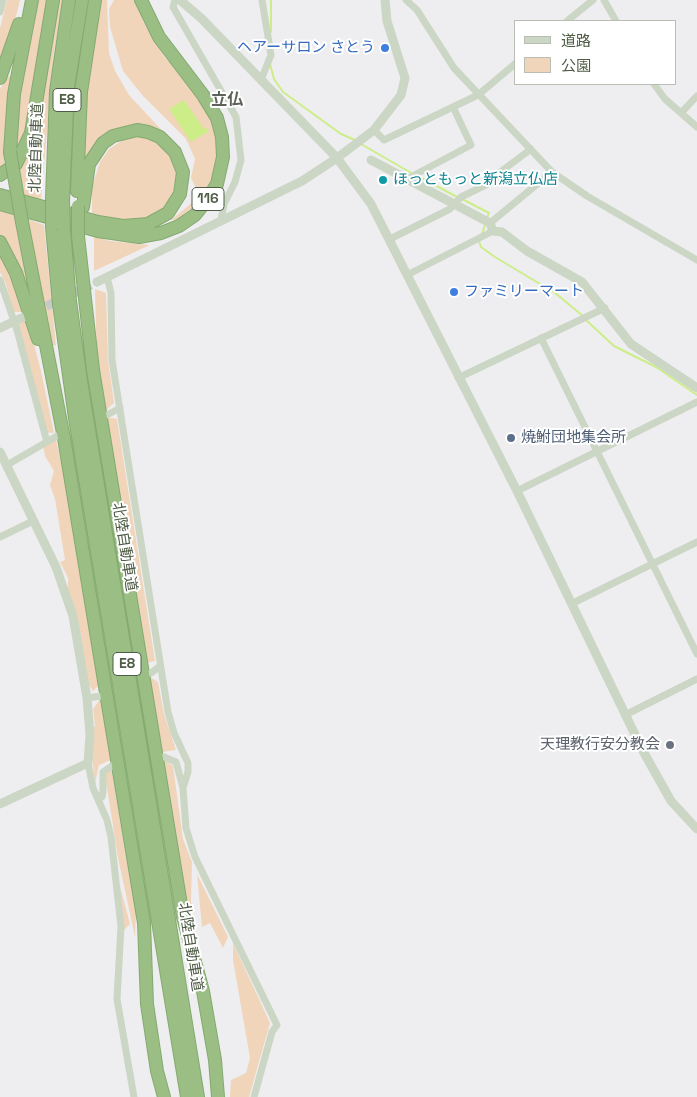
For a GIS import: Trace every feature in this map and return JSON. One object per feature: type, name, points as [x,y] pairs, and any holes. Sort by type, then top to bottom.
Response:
[{"type":"highway","points":[[0,78],[16,37],[25,0]]},
{"type":"highway","points":[[32,0],[14,94],[10,152],[144,923],[147,1004],[157,1071],[164,1097]]},
{"type":"highway","points":[[0,175],[16,164],[31,133],[53,0]]},
{"type":"highway","name":"北陸自動車道","points":[[69,0],[56,91],[58,304],[187,1097]]},
{"type":"highway","name":"北陸自動車道","points":[[57,199],[68,87],[82,0]]},
{"type":"highway","points":[[95,0],[78,126],[80,236],[88,332],[183,917],[203,991],[215,1060],[218,1097]]},
{"type":"highway","name":"116","points":[[0,204],[98,231],[139,236],[161,233],[179,226],[195,215],[207,200],[217,184],[222,166],[223,147],[220,128],[208,102],[159,37],[141,0]]},
{"type":"highway","points":[[0,195],[110,224],[136,226],[148,224],[168,213],[180,194],[183,172],[175,152],[160,137],[148,132],[137,130],[113,136],[103,143],[89,164],[80,206]]},
{"type":"highway","name":"北陸自動車道","points":[[58,228],[198,1097]]},
{"type":"highway","points":[[0,242],[26,298],[60,437]]},
{"type":"street","points":[[0,12],[3,0]]},
{"type":"street","points":[[175,0],[174,7],[236,117],[240,160],[235,182],[224,204],[221,220]]},
{"type":"street","points":[[180,0],[201,18],[337,158],[371,204],[517,491],[627,714],[643,751],[671,801],[697,829]]},
{"type":"street","points":[[261,80],[271,55],[262,0]]},
{"type":"street","points":[[97,282],[302,181],[374,130],[401,95],[405,78],[387,21],[385,0]]},
{"type":"street","points":[[406,0],[417,10],[454,68],[552,172],[587,196],[697,260]]},
{"type":"street","points":[[568,20],[593,0]]},
{"type":"street","points":[[604,0],[615,20]]},
{"type":"street","points":[[374,130],[384,140],[478,95],[514,64]]},
{"type":"street","points":[[655,85],[665,99],[697,127]]},
{"type":"street","points":[[681,113],[697,96]]},
{"type":"street","points":[[407,179],[470,145],[453,107]]},
{"type":"street","points":[[390,240],[450,209],[461,197],[498,179],[499,173],[531,149]]},
{"type":"street","points":[[371,160],[454,204],[582,282],[605,308],[631,344],[697,388]]},
{"type":"street","points":[[408,274],[492,227],[552,172]]},
{"type":"street","points":[[107,277],[111,293],[111,346],[160,666],[171,722],[188,763],[188,772],[183,788]]},
{"type":"street","points":[[0,280],[47,442]]},
{"type":"street","points":[[458,378],[605,308]]},
{"type":"street","points":[[0,328],[26,316]]},
{"type":"street","points":[[541,338],[697,654]]},
{"type":"street","points":[[517,491],[697,402]]},
{"type":"street","points":[[107,415],[120,408]]},
{"type":"street","points":[[7,465],[47,442],[60,437]]},
{"type":"street","points":[[0,452],[56,567],[73,616],[89,714],[88,763],[91,780],[107,820],[116,876],[121,926],[117,1000],[134,1097]]},
{"type":"street","points":[[0,537],[33,520]]},
{"type":"street","points":[[572,603],[697,542]]},
{"type":"street","points":[[151,672],[160,666]]},
{"type":"street","points":[[627,714],[697,679]]},
{"type":"street","points":[[87,698],[102,696]]},
{"type":"street","points":[[164,757],[176,762],[183,788],[186,828],[191,846],[277,1025],[272,1032],[254,1097]]},
{"type":"street","points":[[0,804],[88,763]]},
{"type":"street","points":[[98,800],[102,798],[103,772],[112,765]]},
{"type":"green space","points":[[7,0],[20,0],[11,37],[0,65],[0,28]]},
{"type":"green space","points":[[36,0],[49,0],[23,141],[15,154],[16,116]]},
{"type":"green space","points":[[57,0],[63,0],[54,53],[41,199],[22,196],[17,168]]},
{"type":"green space","points":[[101,0],[107,0],[109,53],[115,71],[129,95],[171,140],[127,127],[85,159],[82,158],[86,100]]},
{"type":"green space","points":[[114,0],[135,0],[144,23],[165,58],[180,72],[209,112],[217,134],[218,155],[211,185],[199,202],[177,220],[171,220],[193,202],[197,190],[191,178],[195,159],[186,139],[143,96],[123,71],[110,27],[109,9]]},
{"type":"green space","points":[[8,76],[13,77],[5,135],[4,165],[0,168],[0,89]]},
{"type":"green space","points":[[131,135],[146,137],[163,146],[171,155],[176,168],[177,183],[171,199],[161,211],[144,219],[127,221],[92,214],[92,187],[100,162],[109,149]]},
{"type":"green space","points":[[0,209],[14,213],[34,300],[29,298],[12,252],[0,235]]},
{"type":"green space","points":[[27,219],[44,225],[56,346],[53,345]]},
{"type":"green space","points":[[94,236],[110,241],[150,245],[94,271]]},
{"type":"green space","points":[[0,248],[25,312],[13,312],[6,284],[0,272]]},
{"type":"green space","points":[[95,289],[106,293],[108,360],[114,403],[104,412],[97,365]]},
{"type":"green space","points":[[27,318],[41,371],[54,433],[44,432],[17,326]]},
{"type":"green space","points":[[106,417],[117,419],[155,661],[146,663]]},
{"type":"green space","points":[[56,440],[71,504],[99,685],[93,691],[87,682],[68,594],[68,578],[60,562],[65,560],[55,499],[50,485],[54,471],[45,456],[43,446]]},
{"type":"green space","points":[[150,677],[158,682],[164,714],[176,750],[162,752]]},
{"type":"green space","points":[[100,699],[103,699],[111,760],[99,765],[95,783],[92,757],[92,729],[95,726],[93,709]]},
{"type":"green space","points":[[163,759],[173,766],[183,839],[192,862],[191,901],[196,935],[189,921]]},
{"type":"green space","points":[[111,767],[136,913],[135,937],[118,858],[105,775]]},
{"type":"green space","points":[[197,874],[228,937],[223,948],[210,923],[202,927]]},
{"type":"green space","points":[[120,886],[130,924],[124,930]]},
{"type":"green space","points":[[233,943],[270,1023],[249,1097],[230,1097],[231,1080],[246,1073],[250,1058],[233,960]]},
{"type":"shaded area","points":[[184,100],[204,129],[207,128],[209,131],[191,142],[169,109]]},
{"type":"waterway","points":[[271,0],[271,32]]},
{"type":"waterway","points":[[270,64],[274,79],[283,92],[341,134],[355,140]]},
{"type":"waterway","points":[[361,144],[413,174]]},
{"type":"waterway","points":[[418,176],[457,197]]},
{"type":"waterway","points":[[462,199],[489,213],[487,218]]},
{"type":"waterway","points":[[482,234],[485,225]]},
{"type":"waterway","points":[[479,241],[481,247],[555,293],[583,316]]},
{"type":"waterway","points":[[586,320],[614,346],[656,367],[697,395]]},
{"type":"tunnel","points":[[34,312],[97,282]]},
{"type":"place","name":"ヘアーサロン さとう","points":[[385,48]]},
{"type":"place","name":"ほっともっと新潟立仏店","points":[[383,180]]},
{"type":"place","name":"ファミリーマート","points":[[454,292]]},
{"type":"place","name":"焼鮒団地集会所","points":[[511,438]]},
{"type":"place","name":"天理教行安分教会","points":[[670,745]]},
{"type":"district","name":"立仏","points":[[227,101]]}]
